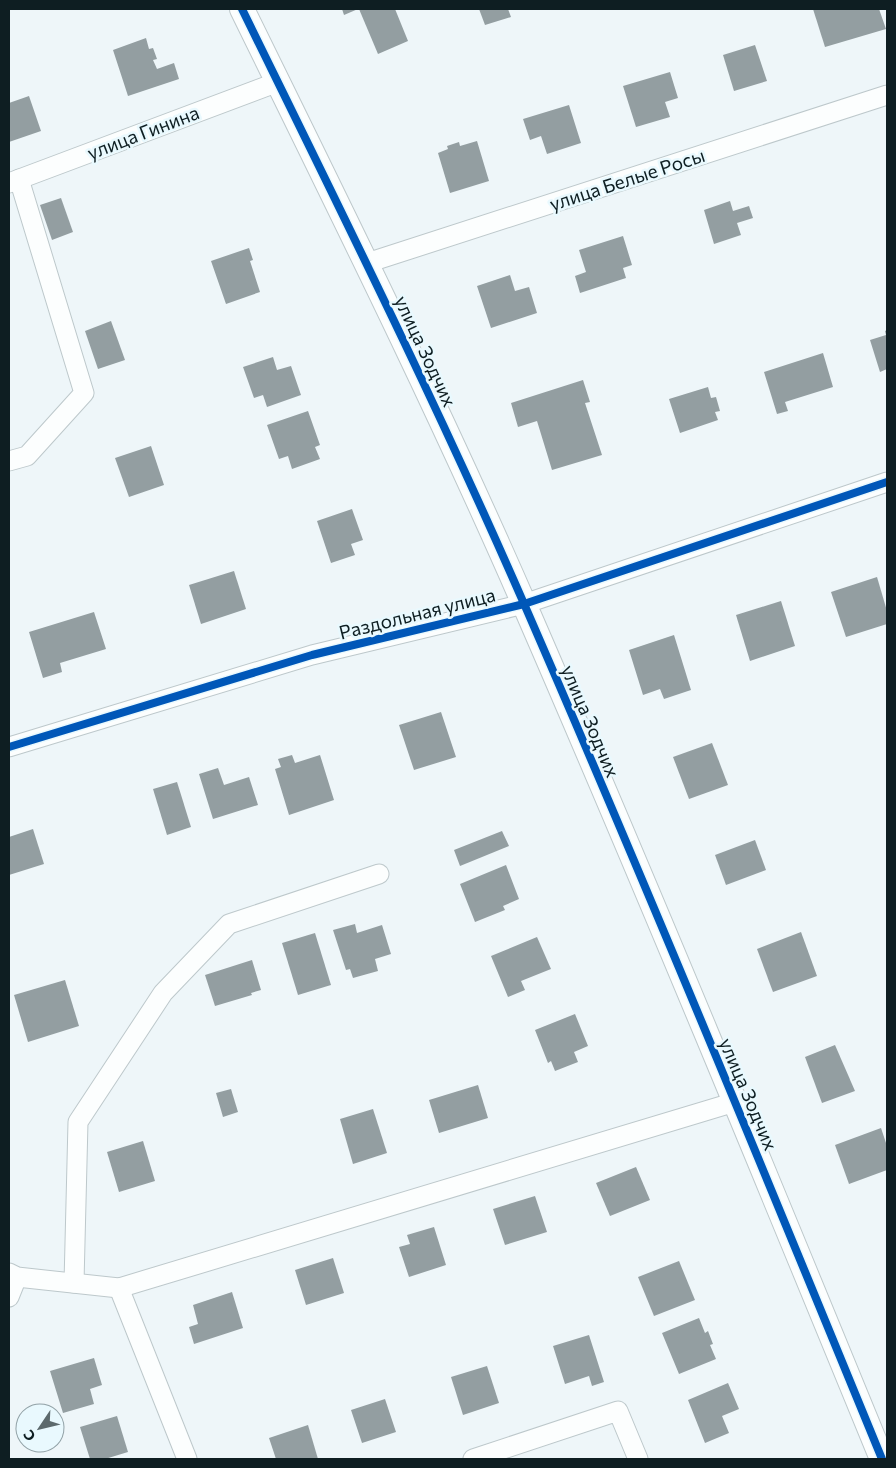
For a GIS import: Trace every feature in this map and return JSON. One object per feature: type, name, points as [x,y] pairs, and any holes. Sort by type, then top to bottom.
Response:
[{"type":"street","name":"улица Зодчих","points":[[242,9],[367,263],[524,604],[882,1459]]},
{"type":"street","name":"улица Гинина","points":[[14,181],[278,82]]},
{"type":"street","name":"улица Белые Росы","points":[[367,263],[887,95]]},
{"type":"street","points":[[9,461],[28,456],[84,393],[14,181]]},
{"type":"street","name":"Раздольная улица","points":[[9,747],[312,655],[524,604],[887,482]]},
{"type":"street","points":[[74,1283],[78,1122],[163,993],[229,924],[379,874]]},
{"type":"street","points":[[9,1296],[13,1275],[119,1288],[734,1102]]},
{"type":"street","points":[[119,1288],[187,1459]]},
{"type":"street","points":[[474,1459],[618,1411],[638,1459]]},
{"type":"building","points":[[342,9],[358,9],[344,15]]},
{"type":"building","points":[[359,9],[395,9],[408,41],[378,54]]},
{"type":"building","points":[[479,9],[508,9],[511,17],[485,25]]},
{"type":"building","points":[[813,9],[879,9],[886,29],[825,47]]},
{"type":"building","points":[[146,38],[149,49],[153,48],[157,59],[153,60],[157,69],[174,63],[179,79],[128,96],[113,50]]},
{"type":"building","points":[[755,45],[767,81],[734,91],[723,55]]},
{"type":"building","points":[[670,72],[678,98],[665,102],[670,117],[636,127],[623,86]]},
{"type":"building","points":[[29,96],[41,131],[9,142],[9,103]]},
{"type":"building","points":[[569,105],[581,143],[547,154],[541,136],[530,140],[523,119]]},
{"type":"building","points":[[477,141],[489,181],[450,193],[438,153],[448,149],[447,146],[459,142],[460,146]]},
{"type":"building","points":[[61,198],[73,232],[52,240],[40,205]]},
{"type":"building","points":[[730,201],[733,211],[749,206],[753,218],[737,223],[741,235],[714,244],[704,210]]},
{"type":"building","points":[[623,236],[632,265],[623,268],[626,278],[580,293],[575,276],[586,272],[579,250]]},
{"type":"building","points":[[249,248],[253,260],[250,261],[260,292],[226,304],[211,261]]},
{"type":"building","points":[[510,275],[515,291],[529,287],[537,313],[491,328],[477,286]]},
{"type":"building","points":[[111,321],[125,360],[98,369],[85,331]]},
{"type":"building","points":[[887,330],[887,369],[880,372],[870,340],[886,335],[885,331]]},
{"type":"building","points":[[823,353],[833,387],[785,402],[788,411],[777,414],[764,372]]},
{"type":"building","points":[[273,357],[277,370],[291,366],[301,395],[267,407],[263,395],[254,398],[243,367]]},
{"type":"building","points":[[583,380],[590,402],[585,403],[602,455],[552,470],[537,421],[518,427],[511,403]]},
{"type":"building","points":[[708,387],[711,398],[716,397],[720,411],[715,412],[718,420],[680,433],[669,399]]},
{"type":"building","points":[[308,411],[320,445],[315,447],[320,459],[292,469],[288,456],[279,459],[267,425]]},
{"type":"building","points":[[151,446],[164,485],[129,497],[115,458]]},
{"type":"building","points":[[352,509],[363,540],[351,544],[355,555],[331,563],[317,521]]},
{"type":"building","points":[[234,571],[246,609],[201,624],[189,585]]},
{"type":"building","points":[[877,577],[887,611],[887,624],[846,637],[831,592]]},
{"type":"building","points":[[781,601],[795,646],[750,661],[736,615]]},
{"type":"building","points":[[94,612],[106,649],[60,663],[62,672],[43,678],[29,632]]},
{"type":"building","points":[[674,635],[691,690],[664,699],[660,689],[643,695],[629,650]]},
{"type":"building","points":[[441,712],[456,757],[414,770],[399,725]]},
{"type":"building","points":[[712,743],[728,785],[689,799],[673,757]]},
{"type":"building","points":[[292,755],[295,763],[320,755],[334,800],[289,815],[275,769],[281,767],[278,759]]},
{"type":"building","points":[[218,768],[224,785],[249,777],[258,805],[213,819],[199,774]]},
{"type":"building","points":[[177,782],[191,827],[167,835],[153,789]]},
{"type":"building","points":[[33,829],[44,864],[9,875],[9,837]]},
{"type":"building","points":[[502,831],[509,846],[460,866],[454,850]]},
{"type":"building","points":[[755,840],[766,870],[726,885],[715,855]]},
{"type":"building","points":[[506,865],[519,899],[503,906],[505,910],[475,922],[460,884]]},
{"type":"building","points":[[355,924],[357,933],[382,925],[391,954],[375,959],[378,971],[353,978],[350,969],[346,970],[333,930]]},
{"type":"building","points":[[801,932],[817,976],[773,992],[757,949]]},
{"type":"building","points":[[315,933],[331,985],[298,995],[282,943]]},
{"type":"building","points":[[537,937],[551,969],[521,981],[525,990],[508,997],[491,956]]},
{"type":"building","points":[[252,960],[261,990],[251,993],[252,995],[215,1006],[205,975]]},
{"type":"building","points":[[65,980],[79,1026],[28,1042],[14,995]]},
{"type":"building","points":[[575,1014],[588,1046],[574,1052],[578,1062],[555,1071],[551,1061],[548,1063],[535,1030]]},
{"type":"building","points":[[835,1045],[855,1091],[822,1103],[805,1057]]},
{"type":"building","points":[[478,1085],[488,1118],[439,1133],[429,1100]]},
{"type":"building","points":[[231,1089],[238,1112],[223,1117],[216,1093]]},
{"type":"building","points":[[373,1109],[387,1153],[353,1164],[340,1119]]},
{"type":"building","points":[[881,1128],[887,1146],[887,1170],[849,1184],[835,1145]]},
{"type":"building","points":[[143,1141],[155,1181],[119,1192],[107,1152]]},
{"type":"building","points":[[636,1167],[650,1200],[610,1216],[596,1183]]},
{"type":"building","points":[[535,1196],[547,1232],[505,1245],[493,1209]]},
{"type":"building","points":[[434,1227],[446,1265],[409,1277],[399,1247],[410,1244],[407,1235]]},
{"type":"building","points":[[333,1258],[344,1293],[306,1305],[295,1270]]},
{"type":"building","points":[[679,1261],[695,1300],[654,1316],[638,1277]]},
{"type":"building","points":[[232,1292],[243,1328],[194,1344],[189,1327],[198,1324],[193,1305]]},
{"type":"building","points":[[699,1318],[705,1333],[708,1331],[713,1344],[710,1345],[716,1359],[679,1374],[662,1333]]},
{"type":"building","points":[[589,1335],[604,1382],[592,1386],[589,1376],[565,1384],[553,1346]]},
{"type":"building","points":[[94,1358],[102,1385],[90,1389],[94,1404],[65,1412],[65,1403],[60,1403],[50,1371]]},
{"type":"building","points":[[487,1366],[499,1403],[463,1415],[451,1377]]},
{"type":"building","points":[[728,1383],[739,1409],[722,1416],[729,1433],[705,1443],[688,1400]]},
{"type":"building","points":[[385,1399],[396,1432],[362,1443],[351,1410]]},
{"type":"building","points":[[117,1416],[128,1452],[105,1459],[90,1459],[80,1427]]},
{"type":"building","points":[[308,1425],[318,1459],[276,1459],[269,1438]]},
{"type":"cycle path","points":[[242,9],[351,232],[492,530],[661,925],[882,1459]]},
{"type":"cycle path","points":[[9,747],[312,655],[524,604],[887,482]]}]
